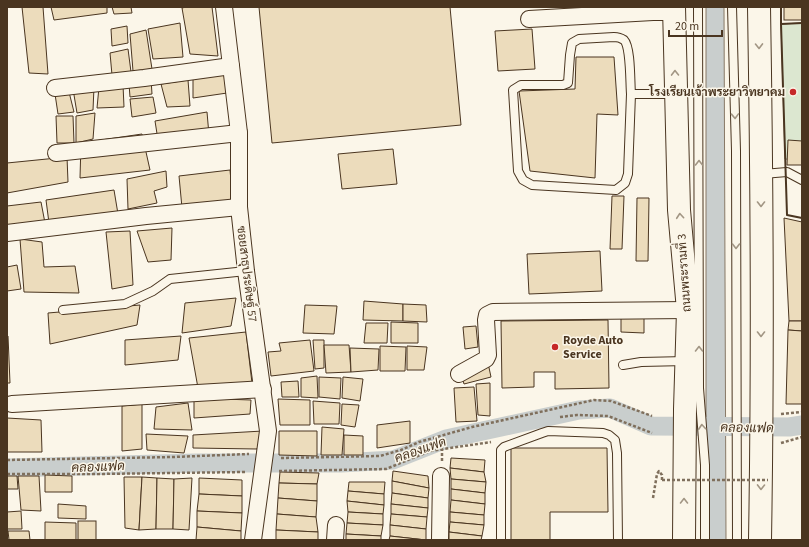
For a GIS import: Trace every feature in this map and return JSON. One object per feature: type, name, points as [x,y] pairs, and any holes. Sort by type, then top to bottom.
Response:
[{"type":"main road","points":[[759,7],[761,174],[769,412],[768,446],[760,540]]},
{"type":"main road","name":"ถนนพระรามที่ 3","points":[[674,10],[679,210],[688,310],[684,447],[684,540]]},
{"type":"street","name":"ซอยสาธุประดิษฐ์ 57","points":[[224,7],[239,133],[239,207],[246,271],[268,431],[254,540]]},
{"type":"street","points":[[529,19],[674,10]]},
{"type":"street","points":[[55,88],[231,66]]},
{"type":"street","points":[[56,153],[239,133]]},
{"type":"street","points":[[7,233],[146,216],[239,207]]},
{"type":"street","points":[[459,374],[486,359],[488,355],[486,320],[487,315],[493,312],[688,310]]},
{"type":"street","points":[[12,404],[263,389]]},
{"type":"street","points":[[440,540],[441,476]]},
{"type":"lane","points":[[698,7],[698,388],[705,465],[705,540]]},
{"type":"lane","points":[[732,7],[736,151],[737,540]]},
{"type":"lane","points":[[614,37],[624,40],[628,47],[631,94],[628,174],[625,183],[616,190],[532,185],[523,180],[518,172],[513,90],[521,85],[563,85],[568,83],[572,43],[579,39],[614,37]]},
{"type":"lane","points":[[631,94],[676,94]]},
{"type":"lane","points":[[761,174],[788,172],[802,180]]},
{"type":"lane","points":[[63,310],[125,304],[153,291],[170,279],[246,271]]},
{"type":"lane","points":[[623,365],[641,362],[687,361]]},
{"type":"lane","points":[[501,540],[501,450],[504,447],[542,432],[548,432],[603,433],[609,435],[615,440],[618,460],[618,540]]},
{"type":"path","points":[[7,474],[97,474],[264,461],[276,458],[380,456],[401,450],[419,442],[472,427],[594,400],[611,401],[652,416]]},
{"type":"path","points":[[769,412],[802,412]]},
{"type":"path","points":[[558,417],[577,415],[608,416],[652,433]]},
{"type":"path","points":[[768,446],[802,436]]},
{"type":"path","points":[[7,460],[173,457],[386,469],[430,451],[495,441]]},
{"type":"path","points":[[653,498],[657,474],[659,471],[662,475],[662,480],[768,480]]},
{"type":"green space","name":"โรงเรียนเจ้าพระยาวิทยาคม","points":[[802,23],[802,160],[785,159],[781,24]]},
{"type":"shaded area","points":[[706,7],[724,7],[726,540],[706,540]]},
{"type":"building","points":[[22,7],[43,7],[48,74],[29,73]]},
{"type":"building","points":[[51,7],[107,7],[107,13],[54,20]]},
{"type":"building","points":[[112,7],[131,7],[132,13],[114,14]]},
{"type":"building","points":[[212,7],[218,56],[190,54],[182,8]]},
{"type":"building","points":[[259,7],[450,7],[461,125],[272,143]]},
{"type":"building","points":[[784,7],[802,7],[802,20],[784,20]]},
{"type":"building","points":[[180,23],[183,57],[153,59],[148,29]]},
{"type":"building","points":[[127,26],[128,43],[112,46],[111,29]]},
{"type":"building","points":[[532,29],[535,69],[498,71],[495,31]]},
{"type":"building","points":[[146,30],[152,69],[133,71],[130,34]]},
{"type":"building","points":[[128,49],[131,72],[112,75],[110,53]]},
{"type":"building","points":[[576,57],[614,57],[618,115],[597,114],[595,178],[530,171],[519,91],[575,89]]},
{"type":"building","points":[[230,74],[234,92],[193,98],[193,76]]},
{"type":"building","points":[[151,79],[152,94],[130,97],[129,84]]},
{"type":"building","points":[[188,80],[190,106],[167,107],[161,84]]},
{"type":"building","points":[[123,85],[124,107],[97,108],[99,87]]},
{"type":"building","points":[[94,87],[93,110],[77,113],[73,89]]},
{"type":"building","points":[[69,92],[74,112],[58,114],[55,94]]},
{"type":"building","points":[[153,97],[156,113],[132,117],[130,99]]},
{"type":"building","points":[[207,112],[209,135],[158,140],[155,121]]},
{"type":"building","points":[[95,113],[93,139],[76,143],[76,116]]},
{"type":"building","points":[[56,116],[73,116],[74,143],[57,143]]},
{"type":"building","points":[[142,134],[150,170],[80,178],[81,143]]},
{"type":"building","points":[[788,140],[802,141],[802,165],[787,165]]},
{"type":"building","points":[[393,149],[397,184],[342,189],[338,154]]},
{"type":"building","points":[[67,157],[68,182],[7,193],[7,163]]},
{"type":"building","points":[[230,170],[233,203],[182,208],[179,176]]},
{"type":"building","points":[[166,171],[167,187],[154,191],[157,203],[128,209],[127,179]]},
{"type":"building","points":[[114,190],[118,214],[49,223],[46,200]]},
{"type":"building","points":[[612,196],[624,196],[622,249],[610,249]]},
{"type":"building","points":[[637,198],[649,198],[648,261],[636,261]]},
{"type":"building","points":[[41,202],[45,223],[7,226],[7,206]]},
{"type":"building","points":[[784,218],[802,222],[802,321],[789,321]]},
{"type":"building","points":[[172,228],[171,260],[148,262],[137,231]]},
{"type":"building","points":[[130,231],[133,285],[112,289],[106,232]]},
{"type":"building","points":[[20,239],[42,242],[44,267],[75,266],[79,293],[24,292]]},
{"type":"building","points":[[600,251],[602,291],[529,294],[527,254]]},
{"type":"building","points":[[17,265],[21,289],[7,291],[7,267]]},
{"type":"building","points":[[236,298],[231,326],[182,333],[185,303]]},
{"type":"building","points":[[364,301],[403,304],[403,321],[363,320]]},
{"type":"building","points":[[403,304],[426,305],[427,322],[403,321]]},
{"type":"building","points":[[140,305],[137,325],[50,344],[48,313]]},
{"type":"building","points":[[305,305],[337,306],[334,334],[303,333]]},
{"type":"building","points":[[621,317],[644,317],[644,333],[621,332]]},
{"type":"building","name":"Royde Auto Service","points":[[608,320],[609,388],[555,389],[555,372],[534,372],[534,387],[502,388],[501,321]]},
{"type":"building","points":[[789,321],[802,321],[802,331],[788,330]]},
{"type":"building","points":[[391,322],[418,323],[418,343],[391,343]]},
{"type":"building","points":[[366,323],[388,323],[387,343],[364,343]]},
{"type":"building","points":[[476,326],[478,347],[465,349],[463,327]]},
{"type":"building","points":[[788,330],[802,331],[802,404],[786,404]]},
{"type":"building","points":[[246,332],[252,383],[198,388],[189,338]]},
{"type":"building","points":[[8,336],[10,383],[7,383]]},
{"type":"building","points":[[181,336],[178,360],[125,365],[125,340]]},
{"type":"building","points":[[310,340],[314,371],[271,376],[268,352],[281,351],[279,343]]},
{"type":"building","points":[[313,340],[324,340],[324,368],[315,369]]},
{"type":"building","points":[[324,345],[349,345],[351,372],[326,373]]},
{"type":"building","points":[[380,346],[406,347],[405,371],[380,371]]},
{"type":"building","points":[[407,346],[427,347],[424,370],[407,370]]},
{"type":"building","points":[[350,348],[379,349],[378,370],[351,372]]},
{"type":"building","points":[[488,363],[491,377],[464,384],[461,373]]},
{"type":"building","points":[[317,376],[318,398],[301,397],[301,378]]},
{"type":"building","points":[[319,377],[341,378],[340,399],[319,397]]},
{"type":"building","points":[[343,377],[363,379],[360,401],[342,398]]},
{"type":"building","points":[[298,381],[299,397],[282,397],[281,382]]},
{"type":"building","points":[[490,383],[490,416],[478,415],[476,384]]},
{"type":"building","points":[[474,387],[477,421],[456,422],[454,388]]},
{"type":"building","points":[[194,398],[251,400],[250,414],[194,418]]},
{"type":"building","points":[[278,399],[310,400],[310,425],[280,425]]},
{"type":"building","points":[[313,401],[340,403],[339,424],[314,424]]},
{"type":"building","points":[[188,403],[192,430],[154,429],[156,407]]},
{"type":"building","points":[[142,404],[142,449],[122,451],[122,406]]},
{"type":"building","points":[[342,404],[359,405],[355,427],[341,425]]},
{"type":"building","points":[[7,418],[41,420],[42,452],[7,452]]},
{"type":"building","points":[[410,421],[410,443],[377,448],[377,425]]},
{"type":"building","points":[[322,427],[344,429],[342,455],[321,455]]},
{"type":"building","points":[[263,431],[257,449],[193,448],[193,435]]},
{"type":"building","points":[[279,431],[317,431],[317,456],[279,455]]},
{"type":"building","points":[[146,434],[188,436],[184,453],[147,450]]},
{"type":"building","points":[[344,435],[363,436],[363,455],[344,455]]},
{"type":"building","points":[[511,448],[607,448],[608,512],[550,512],[550,540],[511,540]]},
{"type":"building","points":[[451,458],[485,460],[484,472],[450,468]]},
{"type":"building","points":[[450,468],[484,472],[486,482],[451,479]]},
{"type":"building","points":[[393,471],[428,476],[429,488],[392,481]]},
{"type":"building","points":[[280,472],[319,473],[317,484],[279,483]]},
{"type":"building","points":[[45,475],[72,476],[72,492],[45,492]]},
{"type":"building","points":[[7,476],[17,476],[18,489],[7,489]]},
{"type":"building","points":[[18,476],[39,476],[41,511],[21,510]]},
{"type":"building","points":[[124,477],[142,477],[139,530],[125,528]]},
{"type":"building","points":[[142,477],[157,478],[156,529],[139,530]]},
{"type":"building","points":[[157,478],[174,479],[173,529],[156,529]]},
{"type":"building","points":[[192,478],[189,530],[173,529],[174,479]]},
{"type":"building","points":[[199,478],[242,480],[242,496],[199,494]]},
{"type":"building","points":[[451,479],[486,482],[485,493],[451,489]]},
{"type":"building","points":[[392,481],[429,488],[428,498],[392,493]]},
{"type":"building","points":[[349,482],[385,482],[384,494],[348,491]]},
{"type":"building","points":[[279,483],[317,484],[317,501],[278,498]]},
{"type":"building","points":[[451,489],[485,493],[485,504],[451,500]]},
{"type":"building","points":[[348,491],[384,494],[384,505],[347,501]]},
{"type":"building","points":[[392,493],[428,498],[428,508],[391,504]]},
{"type":"building","points":[[199,494],[242,496],[242,513],[197,511]]},
{"type":"building","points":[[278,498],[317,501],[316,517],[277,514]]},
{"type":"building","points":[[451,500],[485,504],[484,515],[450,512]]},
{"type":"building","points":[[347,501],[384,505],[383,514],[348,512]]},
{"type":"building","points":[[58,504],[86,506],[86,519],[58,518]]},
{"type":"building","points":[[391,504],[428,508],[427,517],[391,514]]},
{"type":"building","points":[[21,511],[22,529],[7,529],[7,512]]},
{"type":"building","points":[[197,511],[242,513],[241,531],[197,527]]},
{"type":"building","points":[[348,512],[383,514],[383,525],[347,523]]},
{"type":"building","points":[[450,512],[484,515],[484,525],[450,522]]},
{"type":"building","points":[[277,514],[316,517],[318,532],[276,530]]},
{"type":"building","points":[[391,514],[427,517],[426,529],[390,525]]},
{"type":"building","points":[[78,521],[96,521],[96,540],[78,540]]},
{"type":"building","points":[[45,522],[76,523],[76,540],[45,540]]},
{"type":"building","points":[[450,522],[484,525],[482,536],[449,532]]},
{"type":"building","points":[[347,523],[383,525],[381,536],[346,534]]},
{"type":"building","points":[[390,525],[426,529],[426,540],[390,536]]},
{"type":"building","points":[[197,527],[241,531],[241,540],[196,540]]},
{"type":"building","points":[[276,530],[318,532],[318,540],[276,540]]},
{"type":"building","points":[[8,531],[29,531],[30,540],[9,540]]},
{"type":"building","points":[[449,532],[482,536],[481,540],[449,540]]},
{"type":"building","points":[[346,534],[381,536],[381,540],[346,540]]},
{"type":"building","points":[[390,536],[426,540],[389,540]]},
{"type":"waterway","name":"คลองแฟด","points":[[7,468],[196,463],[341,463],[393,460],[446,439],[579,410],[610,408],[651,426],[789,427],[802,425]]},
{"type":"wall","points":[[781,7],[781,24],[802,23]]},
{"type":"wall","points":[[781,24],[787,215],[802,218]]},
{"type":"place","name":"โรงเรียนเจ้าพระยาวิทยาคม","points":[[793,92]]},
{"type":"place","name":"Royde Auto Service","points":[[555,347]]}]
